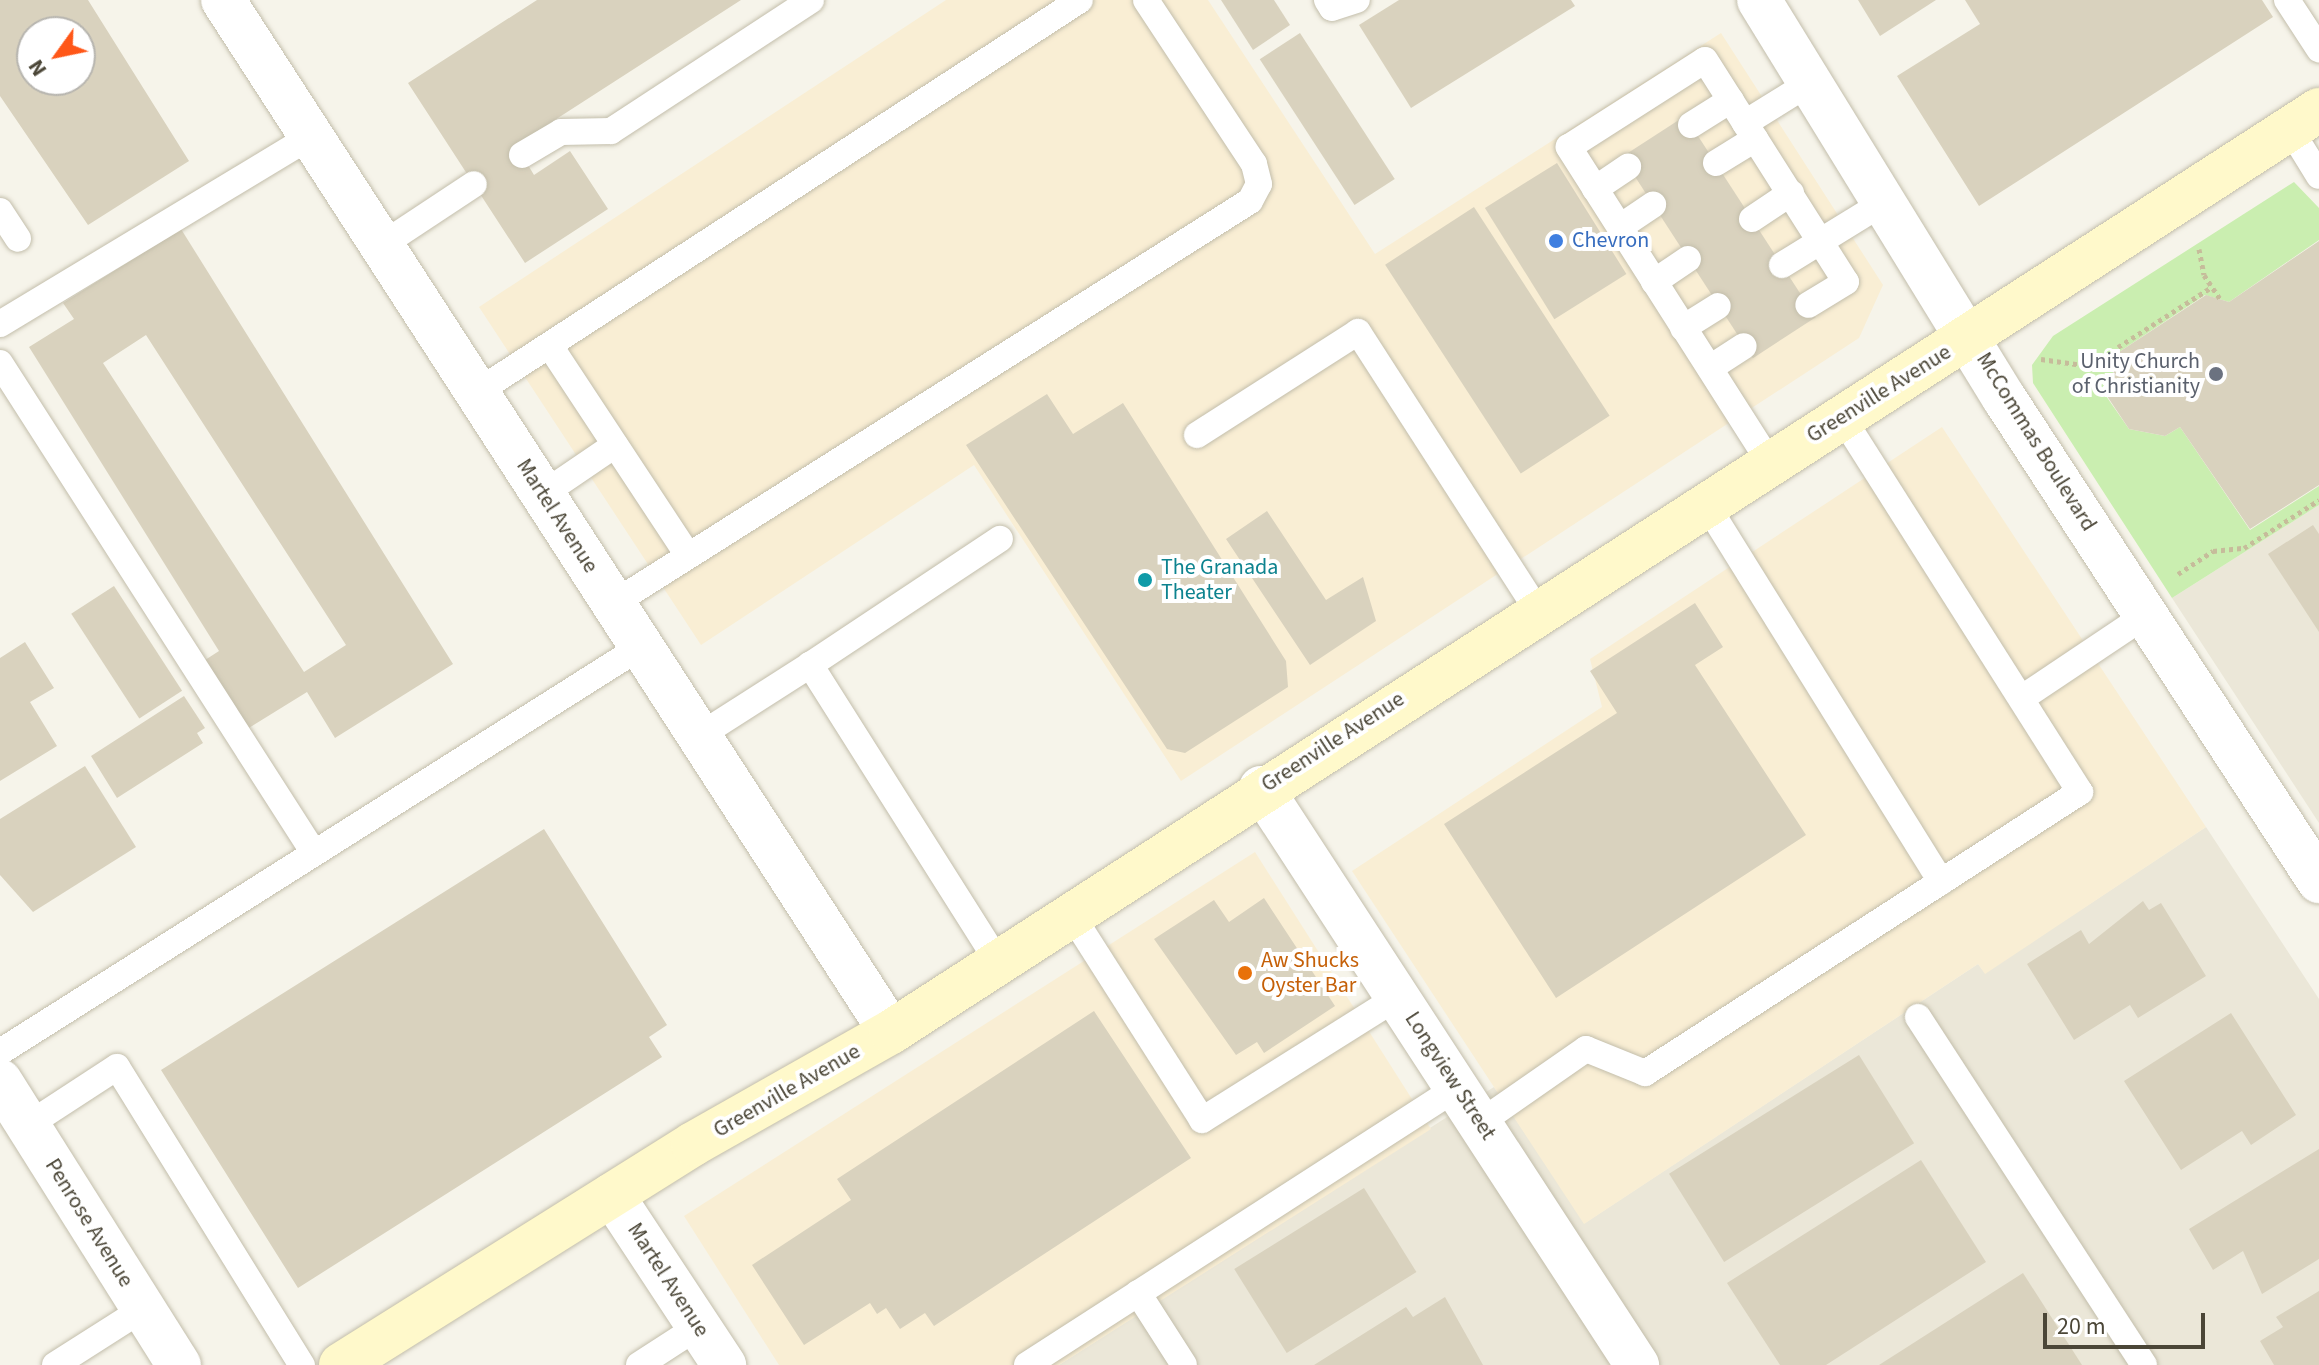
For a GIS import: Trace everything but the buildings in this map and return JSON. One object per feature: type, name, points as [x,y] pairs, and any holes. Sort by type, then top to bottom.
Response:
[{"type":"main road","name":"Greenville Avenue","points":[[344,1364],[612,1195],[891,1032],[1261,788],[2305,120]]},
{"type":"street","name":"Martel Avenue","points":[[223,0],[891,1032]]},
{"type":"street","name":"McCommas Boulevard","points":[[1759,0],[2146,615],[2319,881]]},
{"type":"street","name":"Longview Street","points":[[1261,788],[1637,1365]]},
{"type":"street","name":"Penrose Avenue","points":[[0,1081],[179,1365]]},
{"type":"street","name":"Martel Avenue","points":[[612,1195],[724,1365]]},
{"type":"lane","points":[[522,155],[561,132],[611,131],[811,0]]},
{"type":"lane","points":[[477,392],[1080,0]]},
{"type":"lane","points":[[614,603],[687,554],[1250,201],[1259,184],[1254,164],[1146,0]]},
{"type":"lane","points":[[1327,0],[1332,8],[1357,0]]},
{"type":"lane","points":[[2287,0],[2319,49]]},
{"type":"lane","points":[[1770,463],[1569,147],[1705,60],[1846,282],[1808,305]]},
{"type":"lane","points":[[1716,163],[1811,82]]},
{"type":"lane","points":[[1691,125],[1731,100]]},
{"type":"lane","points":[[2305,120],[2319,176]]},
{"type":"lane","points":[[0,324],[312,136]]},
{"type":"lane","points":[[1595,189],[1628,167]]},
{"type":"lane","points":[[382,245],[474,184]]},
{"type":"lane","points":[[1752,219],[1791,193]]},
{"type":"lane","points":[[1782,265],[1886,201]]},
{"type":"lane","points":[[1620,227],[1653,205]]},
{"type":"lane","points":[[0,211],[18,239]]},
{"type":"lane","points":[[1654,282],[1688,259]]},
{"type":"lane","points":[[1683,328],[1718,306]]},
{"type":"lane","points":[[1197,435],[1358,332],[1538,611]]},
{"type":"lane","points":[[550,346],[687,554]]},
{"type":"lane","points":[[1710,368],[1744,346]]},
{"type":"lane","points":[[0,363],[314,853]]},
{"type":"lane","points":[[1027,1365],[1138,1293],[1470,1105],[1586,1049],[1645,1073],[2080,792],[1842,417]]},
{"type":"lane","points":[[543,494],[615,445]]},
{"type":"lane","points":[[1706,504],[1941,882]]},
{"type":"lane","points":[[699,736],[1000,539]]},
{"type":"lane","points":[[2022,698],[2146,615]]},
{"type":"lane","points":[[0,1052],[642,646]]},
{"type":"lane","points":[[810,665],[998,962]]},
{"type":"lane","points":[[1071,914],[1202,1120],[1398,997]]},
{"type":"lane","points":[[1918,1017],[2144,1365]]},
{"type":"lane","points":[[28,1125],[117,1067],[302,1365]]},
{"type":"lane","points":[[1138,1293],[1184,1365]]},
{"type":"lane","points":[[55,1365],[143,1309]]},
{"type":"lane","points":[[639,1365],[699,1326]]},
{"type":"path","points":[[2199,249],[2212,287],[2221,300]]},
{"type":"path","points":[[2040,359],[2112,369],[2118,347],[2212,287]]},
{"type":"path","points":[[2177,575],[2213,551],[2244,548],[2319,500]]},
{"type":"shaded area","points":[[946,0],[1208,0],[1375,254],[1721,33],[1883,285],[1859,338],[1181,781],[974,465],[701,645],[479,307]]},
{"type":"shaded area","points":[[1942,427],[2206,827],[1985,974],[1978,964],[1584,1224],[1352,871],[1602,707],[1590,659]]},
{"type":"shaded area","points":[[2319,505],[2319,823],[2172,598]]},
{"type":"shaded area","points":[[2206,827],[2319,999],[2319,1365],[1059,1365],[1494,1087],[1585,1223],[1978,964],[1985,973]]},
{"type":"shaded area","points":[[1255,852],[1431,1129],[1059,1365],[779,1365],[684,1216]]},
{"type":"green space","points":[[2294,182],[2319,208],[2319,240],[2229,302],[2205,295],[2119,352],[2106,396],[2129,429],[2165,436],[2180,427],[2250,530],[2319,486],[2319,505],[2172,598],[2033,383],[2032,365],[2053,336]]},
{"type":"place","name":"Chevron","points":[[1556,241]]},
{"type":"place","name":"Unity Church of Christianity","points":[[2216,374]]},
{"type":"place","name":"The Granada Theater","points":[[1145,580]]},
{"type":"place","name":"Aw Shucks Oyster Bar","points":[[1245,973]]}]
